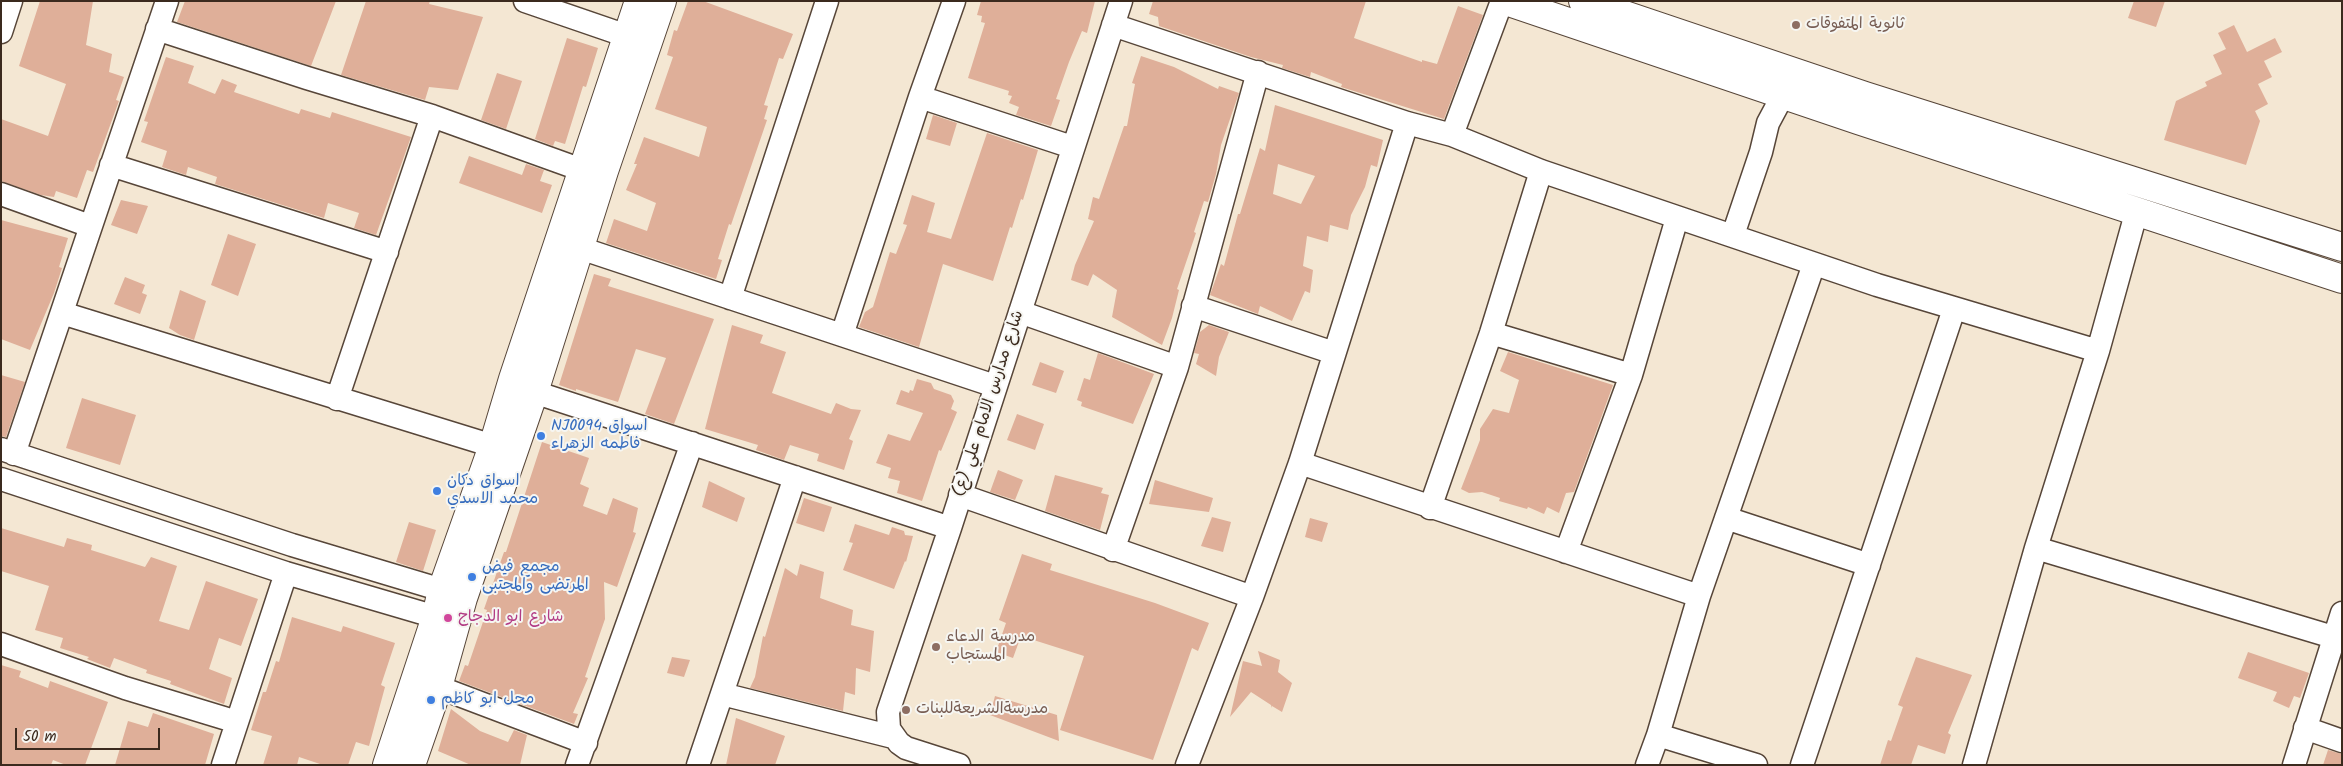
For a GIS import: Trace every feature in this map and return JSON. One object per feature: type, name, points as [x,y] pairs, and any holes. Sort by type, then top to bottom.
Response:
[{"type":"street","points":[[1,32],[11,1]]},
{"type":"street","points":[[167,1],[62,313],[8,452],[292,545],[442,590]]},
{"type":"street","points":[[525,1],[627,36]]},
{"type":"street","points":[[387,765],[436,617],[442,590],[493,446],[639,1]]},
{"type":"street","points":[[411,765],[438,687],[463,598],[534,392],[662,1]]},
{"type":"street","points":[[730,298],[827,1]]},
{"type":"street","points":[[842,335],[920,97],[954,1]]},
{"type":"street","name":"شارع مدارس الامام علي (ع)","points":[[893,737],[888,712],[950,528],[1072,147],[1121,1]]},
{"type":"street","points":[[1452,135],[1502,1]]},
{"type":"street","points":[[1506,1],[1783,95],[2342,279]]},
{"type":"street","points":[[1583,1],[1911,111],[2342,247]]},
{"type":"street","points":[[1113,25],[1407,123],[1452,135],[1541,171],[1814,264],[1954,310],[2098,351]]},
{"type":"street","points":[[157,29],[432,116],[582,170]]},
{"type":"street","points":[[1114,550],[1176,367],[1258,72]]},
{"type":"street","points":[[1733,235],[1761,152],[1768,123],[1783,95]]},
{"type":"street","points":[[920,97],[1072,147]]},
{"type":"street","points":[[337,399],[432,116]]},
{"type":"street","points":[[1186,765],[1252,597],[1300,463],[1407,123]]},
{"type":"street","points":[[112,165],[387,252]]},
{"type":"street","points":[[1430,508],[1491,334],[1541,171]]},
{"type":"street","points":[[1,194],[90,226]]},
{"type":"street","points":[[1974,765],[2036,548],[2098,351],[2137,210]]},
{"type":"street","points":[[1566,552],[1630,375],[1677,218]]},
{"type":"street","points":[[580,248],[995,386]]},
{"type":"street","points":[[1647,765],[1658,735],[1699,596],[1814,264]]},
{"type":"street","points":[[1194,306],[1334,353]]},
{"type":"street","points":[[1802,765],[1954,310]]},
{"type":"street","points":[[1020,312],[1176,367]]},
{"type":"street","points":[[62,313],[493,446]]},
{"type":"street","points":[[1491,334],[1630,375]]},
{"type":"street","points":[[534,392],[950,528]]},
{"type":"street","points":[[577,765],[692,443]]},
{"type":"street","points":[[1300,463],[1430,508],[1699,596]]},
{"type":"street","points":[[698,765],[795,477]]},
{"type":"street","points":[[1,479],[286,573],[436,617]]},
{"type":"street","points":[[960,495],[1252,597]]},
{"type":"street","points":[[1726,518],[1869,565]]},
{"type":"street","points":[[2036,548],[2333,637]]},
{"type":"street","points":[[223,765],[286,573]]},
{"type":"street","points":[[2294,765],[2342,613]]},
{"type":"street","points":[[1,644],[125,688],[237,722]]},
{"type":"street","points":[[438,687],[586,743]]},
{"type":"street","points":[[722,694],[893,737],[906,748],[959,765]]},
{"type":"street","points":[[2305,728],[2342,741]]},
{"type":"street","points":[[1658,735],[1756,765]]},
{"type":"building","points":[[40,1],[93,1],[86,45],[112,54],[109,72],[124,77],[116,100],[119,101],[93,172],[87,170],[77,198],[56,191],[54,197],[41,195],[1,181],[1,119],[48,136],[66,84],[19,66]]},
{"type":"building","points":[[185,1],[336,1],[311,66],[177,22]]},
{"type":"building","points":[[366,1],[430,1],[429,4],[483,17],[458,90],[429,87],[425,100],[341,75]]},
{"type":"building","points":[[688,1],[703,1],[793,34],[783,59],[779,58],[764,105],[768,106],[764,119],[767,120],[731,225],[729,224],[718,259],[722,260],[716,279],[606,243],[614,219],[647,231],[656,203],[626,190],[637,164],[634,164],[644,137],[699,157],[707,127],[655,109],[673,57],[667,55],[674,30],[677,31]]},
{"type":"building","points":[[981,1],[1095,1],[1087,33],[1082,31],[1069,62],[1056,99],[1060,100],[1051,126],[1016,115],[1019,107],[1009,103],[1012,96],[1008,95],[1009,91],[968,78],[985,23],[981,22],[982,16],[977,15]]},
{"type":"building","points":[[1153,1],[1366,1],[1354,38],[1422,62],[1422,60],[1437,64],[1458,6],[1483,15],[1444,119],[1341,87],[1342,84],[1311,72],[1310,77],[1282,68],[1283,65],[1251,57],[1159,26],[1158,17],[1149,14]]},
{"type":"building","points":[[2134,1],[2165,1],[2156,27],[2128,18]]},
{"type":"building","points":[[2234,25],[2247,52],[2275,38],[2282,52],[2264,61],[2272,77],[2258,84],[2268,104],[2255,111],[2260,121],[2246,165],[2164,140],[2176,101],[2207,86],[2205,82],[2222,74],[2213,55],[2226,49],[2218,33]]},
{"type":"building","points":[[567,38],[598,48],[586,87],[583,86],[565,144],[555,141],[553,146],[535,139]]},
{"type":"building","points":[[1141,56],[1174,67],[1218,89],[1219,86],[1239,93],[1221,145],[1216,174],[1208,202],[1204,201],[1194,232],[1196,233],[1177,289],[1179,290],[1172,318],[1162,345],[1112,317],[1117,290],[1093,274],[1088,286],[1071,280],[1075,265],[1094,221],[1088,219],[1093,197],[1099,199],[1124,126],[1127,126],[1135,84],[1132,83]]},
{"type":"building","points":[[166,57],[194,66],[188,83],[215,94],[222,79],[237,85],[234,92],[299,114],[301,109],[330,118],[332,112],[411,137],[376,235],[354,228],[359,213],[328,203],[324,218],[215,184],[217,177],[188,167],[186,175],[162,167],[167,151],[141,142],[148,122],[144,121]]},
{"type":"building","points":[[497,73],[522,81],[506,129],[481,120]]},
{"type":"building","points":[[1275,105],[1383,140],[1377,167],[1371,165],[1365,187],[1351,215],[1348,230],[1330,225],[1328,242],[1307,236],[1303,266],[1313,270],[1310,293],[1305,291],[1292,321],[1260,306],[1258,314],[1210,295],[1221,264],[1224,266],[1238,214],[1240,214],[1260,148],[1265,151]],"holes":[[[1278,164],[1315,176],[1301,204],[1273,194]]]},
{"type":"building","points":[[933,115],[957,123],[950,146],[926,139]]},
{"type":"building","points":[[987,133],[1038,150],[1023,200],[1021,199],[1012,228],[1010,227],[993,281],[943,264],[919,347],[859,327],[865,312],[873,307],[890,252],[896,254],[907,225],[903,224],[912,195],[935,203],[927,232],[951,239]]},
{"type":"building","points":[[469,156],[522,175],[526,164],[544,170],[540,181],[552,185],[542,213],[459,183]]},
{"type":"building","points":[[121,200],[148,206],[137,234],[111,225]]},
{"type":"building","points":[[1,220],[68,238],[59,267],[62,268],[54,293],[30,350],[1,339]]},
{"type":"building","points":[[228,234],[256,244],[238,296],[211,285]]},
{"type":"building","points":[[594,274],[611,279],[608,286],[714,319],[674,424],[645,414],[666,358],[636,349],[618,402],[559,385]]},
{"type":"building","points":[[125,277],[145,285],[142,293],[147,295],[140,314],[114,304]]},
{"type":"building","points":[[180,290],[206,301],[194,340],[180,335],[169,328]]},
{"type":"building","points":[[732,325],[763,335],[760,343],[786,352],[772,393],[831,414],[836,403],[851,409],[861,410],[849,439],[853,441],[844,470],[817,461],[819,454],[790,445],[784,460],[756,450],[758,445],[705,429]]},
{"type":"building","points":[[1209,325],[1229,332],[1219,357],[1216,376],[1196,364],[1199,354],[1194,353],[1200,332]]},
{"type":"building","points":[[1508,352],[1613,385],[1574,492],[1566,493],[1559,513],[1547,507],[1544,514],[1528,507],[1527,509],[1499,501],[1500,498],[1482,492],[1469,493],[1461,489],[1480,440],[1480,429],[1493,409],[1509,413],[1519,380],[1500,371]]},
{"type":"building","points":[[1098,353],[1154,374],[1133,424],[1081,406],[1082,402],[1077,400],[1084,378],[1090,380]]},
{"type":"building","points":[[1040,362],[1064,371],[1056,393],[1032,385]]},
{"type":"building","points":[[1,375],[25,382],[6,437],[1,436]]},
{"type":"building","points":[[917,379],[931,383],[934,389],[951,395],[954,401],[951,409],[957,412],[941,451],[939,450],[922,501],[897,493],[900,481],[888,478],[891,468],[876,463],[888,434],[910,441],[923,413],[896,404],[901,390],[909,393],[910,390],[913,391]]},
{"type":"building","points":[[82,398],[136,415],[120,465],[66,448]]},
{"type":"building","points":[[1017,414],[1044,424],[1035,450],[1007,440]]},
{"type":"building","points":[[542,442],[589,458],[580,484],[589,488],[583,506],[607,515],[613,498],[638,508],[633,532],[636,533],[617,587],[604,582],[605,619],[585,677],[588,678],[573,713],[578,714],[574,724],[459,681],[465,665],[468,666],[487,610],[484,609],[504,552],[506,552]]},
{"type":"building","points":[[998,470],[1023,480],[1015,500],[990,492]]},
{"type":"building","points":[[1055,475],[1103,488],[1101,493],[1109,495],[1100,530],[1045,511]]},
{"type":"building","points":[[1155,480],[1213,498],[1209,512],[1149,504]]},
{"type":"building","points":[[709,481],[745,498],[737,522],[702,507]]},
{"type":"building","points":[[804,498],[832,507],[824,532],[796,523]]},
{"type":"building","points":[[1212,517],[1231,522],[1223,552],[1201,546]]},
{"type":"building","points":[[1310,518],[1328,523],[1322,542],[1305,537]]},
{"type":"building","points":[[409,522],[436,530],[423,571],[396,562]]},
{"type":"building","points":[[855,524],[889,535],[892,527],[904,531],[905,535],[913,536],[906,562],[894,589],[843,570],[853,543],[849,542]]},
{"type":"building","points":[[1,528],[64,547],[67,538],[92,545],[91,550],[145,567],[151,557],[177,566],[159,621],[189,630],[206,581],[258,599],[241,646],[219,638],[209,669],[232,678],[224,704],[170,684],[171,681],[146,673],[147,670],[114,658],[110,668],[87,659],[89,657],[60,648],[63,638],[35,630],[49,586],[1,571]]},
{"type":"building","points":[[1022,554],[1052,564],[1050,570],[1155,603],[1209,623],[1198,651],[1192,648],[1153,760],[1060,730],[1084,656],[1021,636],[1013,658],[996,652],[1006,623],[999,620]]},
{"type":"building","points":[[800,564],[824,572],[820,598],[853,610],[851,625],[874,631],[870,672],[856,668],[855,695],[845,692],[843,711],[750,688],[755,677],[763,636],[765,637],[785,568],[797,576]]},
{"type":"building","points":[[292,617],[341,632],[343,626],[395,643],[381,685],[385,687],[369,746],[356,742],[348,765],[323,765],[299,757],[297,765],[263,765],[272,736],[251,730],[263,692],[266,692],[276,661],[279,662]]},
{"type":"building","points":[[1258,651],[1280,660],[1278,672],[1292,683],[1282,712],[1272,706],[1272,708],[1271,705],[1251,692],[1230,717],[1243,661],[1262,666]]},
{"type":"building","points":[[2248,652],[2309,673],[2300,698],[2294,696],[2289,708],[2273,701],[2277,692],[2238,678]]},
{"type":"building","points":[[672,657],[690,660],[684,677],[667,673]]},
{"type":"building","points":[[1916,657],[1972,675],[1948,733],[1951,735],[1945,754],[1918,745],[1911,765],[1880,765],[1888,740],[1891,741],[1903,707],[1898,705]]},
{"type":"building","points":[[1,665],[21,671],[19,677],[48,688],[50,681],[108,702],[85,765],[66,765],[53,760],[51,765],[1,765]]},
{"type":"building","points":[[995,696],[1057,715],[1059,741],[990,715]]},
{"type":"building","points":[[451,709],[480,731],[508,742],[514,730],[527,735],[520,765],[471,765],[438,751]]},
{"type":"building","points":[[153,713],[214,734],[205,765],[115,765],[128,721],[148,727]]},
{"type":"building","points":[[736,718],[785,736],[775,765],[726,765]]},
{"type":"building","points":[[2328,750],[2342,754],[2342,765],[2323,765]]},
{"type":"place","name":"ثانوية المتفوقات","points":[[1796,25]]},
{"type":"place","name":"NJ0094 اسواق فاطمه الزهراء","points":[[541,436]]},
{"type":"place","name":"اسواق دكان محمد الاسدي","points":[[437,491]]},
{"type":"place","name":"مجمع فيض المرتضى والمجتبى","points":[[472,577]]},
{"type":"place","name":"شارع ابو الدجاج","points":[[448,618]]},
{"type":"place","name":"مدرسة الدعاء المستجاب","points":[[936,647]]},
{"type":"place","name":"محل ابو كاظم","points":[[431,700]]},
{"type":"place","name":"مدرسةالشريعةللبنات","points":[[906,710]]}]
